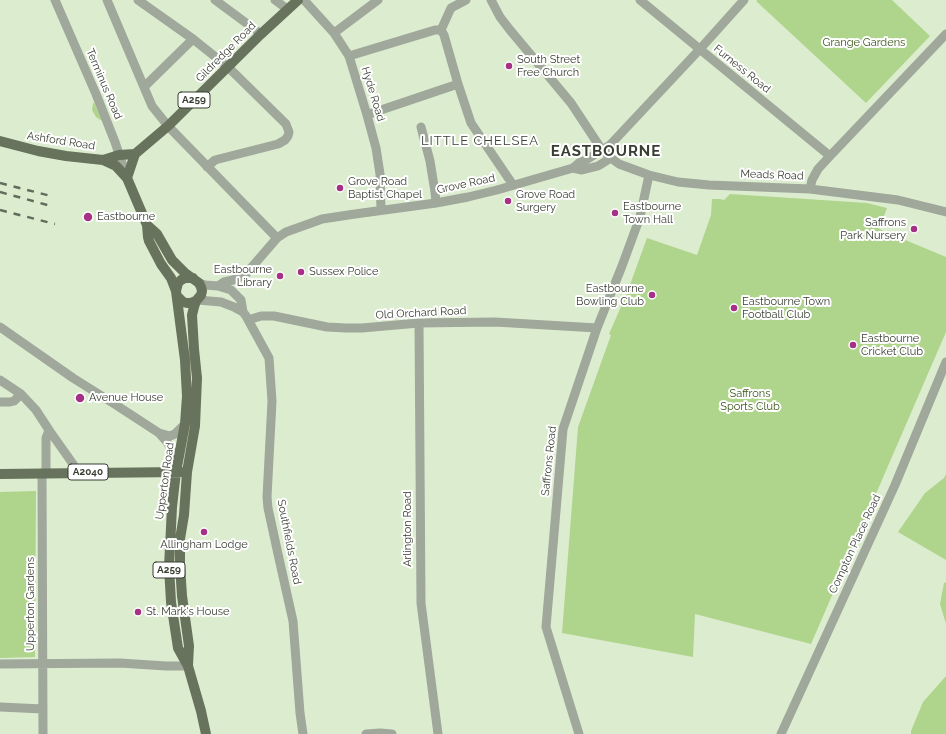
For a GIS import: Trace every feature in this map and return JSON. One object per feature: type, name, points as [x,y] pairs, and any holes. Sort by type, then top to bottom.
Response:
[{"type":"main road","name":"Gildredge Road","points":[[135,154],[168,126],[261,34],[298,0]]},
{"type":"main road","name":"Ashford Road","points":[[0,141],[53,154],[103,160],[119,155]]},
{"type":"main road","name":"A259","points":[[119,155],[135,154]]},
{"type":"main road","points":[[127,178],[135,154]]},
{"type":"main road","name":"Terminus Road","points":[[103,160],[116,166],[127,178],[147,226],[148,238],[161,264],[171,278],[177,293]]},
{"type":"main road","name":"Terminus Road","points":[[147,226],[156,234],[172,260],[196,280]]},
{"type":"main road","points":[[188,278],[196,280],[202,291],[197,301],[191,303],[183,302],[177,293],[178,283],[181,280],[188,278]]},
{"type":"main road","name":"Upperton Road","points":[[177,293],[187,380],[187,396],[185,424],[178,458],[171,515],[169,567],[171,602],[178,648],[188,666],[206,734]]},
{"type":"main road","name":"Upperton Road","points":[[188,666],[188,646],[180,565],[180,539],[184,515],[187,472],[195,426],[197,378],[192,315],[197,301]]},
{"type":"main road","name":"A2040","points":[[0,474],[187,472]]},
{"type":"street","name":"Terminus Road","points":[[55,0],[96,94],[115,142],[127,178]]},
{"type":"street","points":[[107,0],[152,106],[168,126],[198,158],[277,238]]},
{"type":"street","points":[[138,0],[193,39],[228,67],[286,124],[289,132],[288,136],[285,140],[278,144],[215,160],[207,167]]},
{"type":"street","points":[[215,0],[261,34]]},
{"type":"street","points":[[275,0],[287,9]]},
{"type":"street","name":"Hyde Road","points":[[304,0],[334,32],[349,56],[368,115],[376,148],[380,174],[381,210]]},
{"type":"street","points":[[334,32],[378,0]]},
{"type":"street","points":[[441,30],[451,8],[466,0]]},
{"type":"street","name":"Meads Road","points":[[490,0],[510,30],[569,100],[602,150],[619,164],[649,175],[678,182],[810,189],[898,200],[946,212]]},
{"type":"street","name":"Furness Road","points":[[640,0],[830,156]]},
{"type":"street","name":"Grove Road","points":[[218,286],[224,282],[245,275],[277,238],[286,232],[322,219],[436,203],[482,194],[573,168],[610,145],[744,0]]},
{"type":"street","points":[[349,56],[435,30],[441,30]]},
{"type":"street","points":[[441,30],[444,35],[471,123],[513,185]]},
{"type":"street","points":[[810,189],[812,180],[818,170],[830,156],[946,34]]},
{"type":"street","points":[[144,87],[193,39]]},
{"type":"street","points":[[368,115],[458,84]]},
{"type":"street","points":[[422,127],[430,161],[436,203]]},
{"type":"street","name":"Grove Road","points":[[573,168],[582,170],[598,166],[611,158]]},
{"type":"street","name":"Saffrons Road","points":[[579,734],[546,627],[563,429],[597,328],[640,218],[649,175]]},
{"type":"street","name":"Southfields Road","points":[[196,280],[206,285],[218,286],[231,290],[241,300],[246,316],[269,358],[272,401],[267,496],[293,621],[303,734]]},
{"type":"street","points":[[197,301],[221,302],[234,307],[246,316]]},
{"type":"street","name":"Old Orchard Road","points":[[246,316],[274,316],[327,327],[352,328],[419,323],[495,322],[597,328]]},
{"type":"street","name":"Arlington Road","points":[[419,323],[421,603],[438,734]]},
{"type":"street","points":[[0,327],[72,378],[159,433],[168,442],[178,458]]},
{"type":"street","name":"Compton Place Road","points":[[781,734],[895,485],[946,362]]},
{"type":"street","points":[[0,380],[21,394],[36,410],[73,464],[76,472]]},
{"type":"street","points":[[0,402],[14,401],[21,394]]},
{"type":"street","points":[[159,433],[170,436],[175,434],[185,424]]},
{"type":"street","name":"Upperton Gardens","points":[[43,734],[44,473],[46,438],[49,430]]},
{"type":"street","points":[[0,664],[120,663],[188,666]]},
{"type":"street","points":[[0,708],[42,709]]},
{"type":"street","points":[[366,734],[392,734]]},
{"type":"green space","name":"Grange Gardens","points":[[892,0],[930,36],[866,103],[756,1]]},
{"type":"green space","points":[[94,102],[102,121],[96,117],[92,110]]},
{"type":"green space","name":"Saffrons Sports Club","points":[[730,194],[867,203],[887,208],[879,229],[946,257],[946,332],[811,644],[695,614],[693,657],[562,633],[578,427],[611,335],[609,334],[627,293],[647,238],[697,255],[711,215],[712,199],[724,200]]},
{"type":"green space","points":[[946,474],[946,560],[898,532],[925,493],[944,478]]},
{"type":"green space","points":[[36,491],[35,657],[0,658],[0,492]]},
{"type":"green space","points":[[946,582],[946,624],[940,604],[944,583]]},
{"type":"green space","points":[[946,676],[946,734],[911,734],[923,702]]},
{"type":"railway","points":[[0,183],[51,196]]},
{"type":"railway","points":[[0,192],[51,206]]},
{"type":"railway","points":[[0,210],[55,224]]},
{"type":"place","name":"South Street Free Church","points":[[509,66]]},
{"type":"place","name":"Grove Road Baptist Chapel","points":[[340,188]]},
{"type":"place","name":"Grove Road Surgery","points":[[508,201]]},
{"type":"place","name":"Eastbourne Town Hall","points":[[615,213]]},
{"type":"place","name":"Eastbourne","points":[[88,217]]},
{"type":"place","name":"Saffrons Park Nursery","points":[[914,229]]},
{"type":"place","name":"Sussex Police","points":[[301,272]]},
{"type":"place","name":"Eastbourne Library","points":[[280,276]]},
{"type":"place","name":"Eastbourne Bowling Club","points":[[652,295]]},
{"type":"place","name":"Eastbourne Town Football Club","points":[[734,308]]},
{"type":"place","name":"Eastbourne Cricket Club","points":[[853,345]]},
{"type":"place","name":"Avenue House","points":[[80,398]]},
{"type":"place","name":"Allingham Lodge","points":[[204,532]]},
{"type":"place","name":"St. Mark's House","points":[[138,612]]},
{"type":"district","name":"LITTLE CHELSEA","points":[[480,141]]},
{"type":"district","name":"EASTBOURNE","points":[[606,151]]}]
